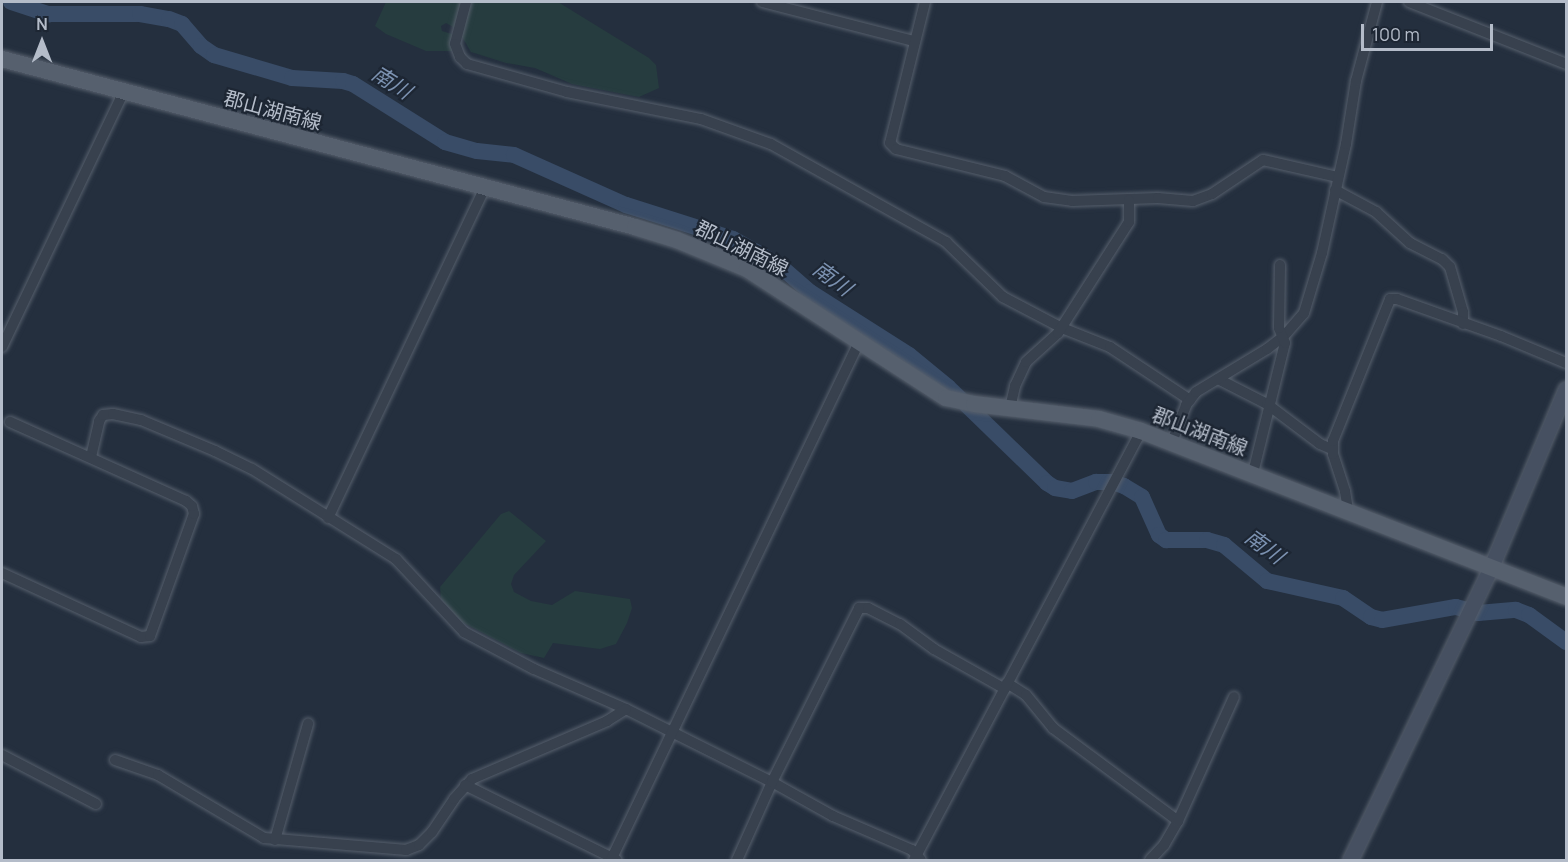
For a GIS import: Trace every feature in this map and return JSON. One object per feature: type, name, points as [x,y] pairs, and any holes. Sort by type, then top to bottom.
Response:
[{"type":"main road","name":"郡山湖南線","points":[[2,59],[123,93],[636,226],[709,252],[747,270],[860,340],[946,398],[1099,419],[1141,431],[1566,597]]},
{"type":"street","points":[[466,2],[455,44],[460,57],[467,64],[567,92],[701,119],[771,144],[945,242],[1003,297],[1062,328],[1110,348],[1190,400]]},
{"type":"street","points":[[762,2],[914,41]]},
{"type":"street","points":[[925,2],[890,143],[896,149],[1005,176],[1044,197],[1072,201],[1158,198],[1186,202],[1202,199],[1263,160],[1338,177]]},
{"type":"street","points":[[1172,442],[1190,400],[1203,387],[1237,370],[1284,336],[1304,313],[1322,253],[1356,81],[1377,2]]},
{"type":"street","points":[[1409,2],[1566,64]]},
{"type":"street","points":[[2,347],[123,93]]},
{"type":"street","points":[[328,518],[485,187]]},
{"type":"street","points":[[1335,190],[1376,212],[1410,243],[1442,259],[1450,267],[1463,324]]},
{"type":"street","points":[[1010,408],[1015,386],[1026,362],[1062,328],[1129,222],[1129,200]]},
{"type":"street","points":[[1252,473],[1270,406],[1284,336],[1279,328],[1281,264]]},
{"type":"street","points":[[1348,510],[1348,500],[1332,449],[1333,441],[1390,299],[1397,299],[1566,363]]},
{"type":"street","points":[[465,785],[613,860],[860,340]]},
{"type":"street","points":[[1218,380],[1270,406],[1320,444],[1332,449]]},
{"type":"street","points":[[1350,861],[1491,567],[1566,389]]},
{"type":"street","points":[[91,457],[99,421],[103,415],[132,417],[215,451],[252,469],[396,559],[464,632],[534,669],[626,709],[772,782],[833,816],[912,850],[917,859]]},
{"type":"street","points":[[2,573],[141,637],[150,636],[194,510],[186,501],[10,422]]},
{"type":"street","points":[[917,859],[1141,431]]},
{"type":"street","points":[[736,861],[772,782],[859,608],[868,608],[900,624],[934,649],[1026,695],[1053,728],[1178,821]]},
{"type":"street","points":[[1150,861],[1164,845],[1178,821],[1234,697]]},
{"type":"street","points":[[114,760],[158,775],[264,838],[413,849],[432,832],[465,785],[472,779],[607,722],[626,709]]},
{"type":"street","points":[[275,840],[308,724]]},
{"type":"street","points":[[2,755],[96,804]]},
{"type":"green space","points":[[386,2],[558,2],[649,58],[656,65],[659,88],[639,97],[572,84],[535,68],[506,63],[471,52],[458,30],[446,23],[441,26],[442,31],[455,35],[452,51],[426,51],[386,34],[375,26]]},
{"type":"green space","points":[[509,511],[546,541],[514,575],[511,584],[514,592],[531,601],[552,605],[575,591],[630,599],[632,608],[616,644],[600,649],[553,643],[544,658],[521,653],[462,622],[441,599],[440,587],[501,514]]},
{"type":"waterway","name":"南川","points":[[11,2],[49,14],[140,14],[169,19],[182,24],[201,46],[214,55],[292,78],[343,81],[353,84],[445,142],[477,151],[514,155],[626,205],[733,239],[779,265],[810,292],[909,355],[948,387],[1047,483],[1055,488],[1072,491],[1096,482],[1112,482],[1142,497],[1159,535],[1166,540],[1207,540],[1224,545],[1267,581],[1343,598],[1371,617],[1382,620],[1456,607],[1478,613],[1516,610],[1529,615],[1566,642]]}]
